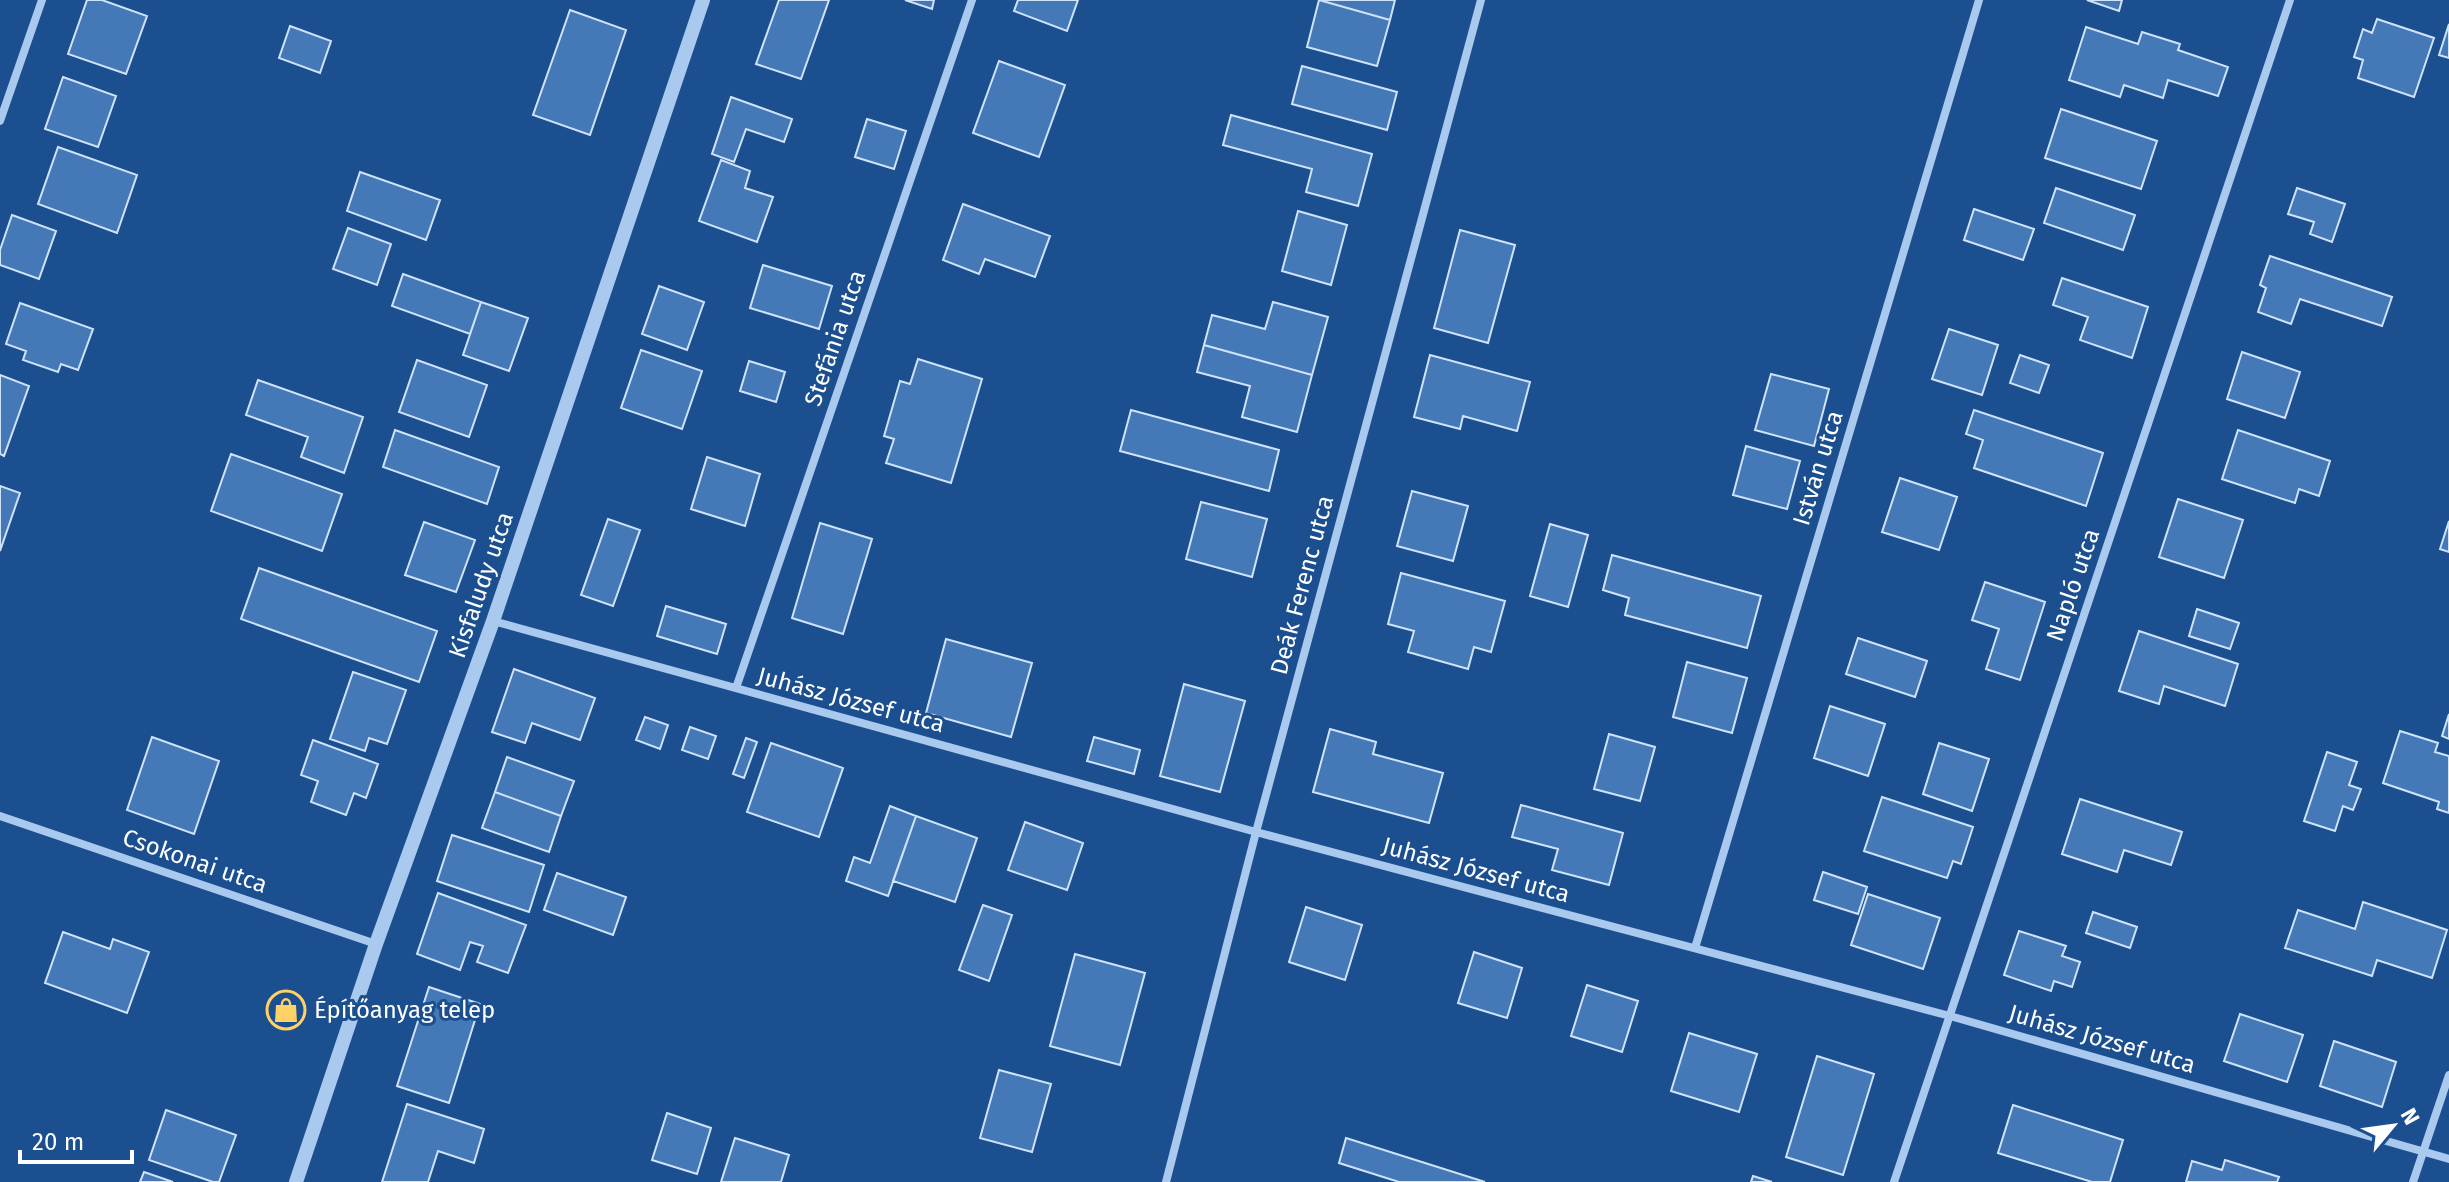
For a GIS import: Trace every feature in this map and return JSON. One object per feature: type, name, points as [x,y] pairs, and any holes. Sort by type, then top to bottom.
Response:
[{"type":"street","points":[[0,121],[42,0]]},
{"type":"street","name":"Kisfaludy utca","points":[[296,1182],[376,944],[493,621],[703,0]]},
{"type":"street","name":"Stefánia utca","points":[[736,688],[972,0]]},
{"type":"street","name":"Deák Ferenc utca","points":[[1166,1182],[1256,832],[1481,0]]},
{"type":"street","name":"István utca","points":[[1695,948],[1979,0]]},
{"type":"street","name":"Napló utca","points":[[1894,1182],[2290,0]]},
{"type":"street","name":"Juhász József utca","points":[[493,621],[1256,832],[1950,1016],[2449,1159]]},
{"type":"street","name":"Csokonai utca","points":[[0,816],[376,944]]},
{"type":"street","points":[[2413,1182],[2449,1075]]},
{"type":"building","points":[[87,0],[102,0],[147,16],[126,74],[68,54]]},
{"type":"building","points":[[779,0],[829,0],[801,79],[756,64]]},
{"type":"building","points":[[905,0],[934,0],[932,9]]},
{"type":"building","points":[[1018,0],[1078,0],[1067,31],[1014,11]]},
{"type":"building","points":[[1319,0],[1390,20],[1377,66],[1307,47]]},
{"type":"building","points":[[1319,0],[1395,0],[1390,20]]},
{"type":"building","points":[[2087,0],[2122,0],[2119,11]]},
{"type":"building","points":[[570,10],[626,30],[590,135],[533,115]]},
{"type":"building","points":[[2377,19],[2434,38],[2414,97],[2358,78],[2363,60],[2354,57],[2363,29],[2372,33]]},
{"type":"building","points":[[2449,24],[2449,58],[2439,55]]},
{"type":"building","points":[[290,26],[331,41],[320,73],[279,58]]},
{"type":"building","points":[[2086,27],[2138,44],[2142,32],[2180,44],[2178,50],[2228,67],[2218,96],[2168,80],[2163,98],[2124,85],[2120,97],[2069,80]]},
{"type":"building","points":[[999,61],[1065,85],[1039,157],[973,133]]},
{"type":"building","points":[[1302,66],[1397,92],[1387,130],[1292,104]]},
{"type":"building","points":[[63,77],[116,96],[98,147],[45,129]]},
{"type":"building","points":[[731,97],[792,119],[784,142],[746,129],[734,162],[712,154]]},
{"type":"building","points":[[2061,109],[2157,141],[2141,189],[2045,158]]},
{"type":"building","points":[[1231,115],[1372,154],[1358,206],[1306,192],[1312,169],[1223,145]]},
{"type":"building","points":[[867,119],[906,131],[894,169],[855,157]]},
{"type":"building","points":[[58,147],[137,175],[117,233],[38,204]]},
{"type":"building","points":[[721,160],[750,171],[745,188],[773,197],[757,242],[699,221]]},
{"type":"building","points":[[360,172],[440,200],[426,240],[347,211]]},
{"type":"building","points":[[2056,188],[2135,215],[2123,250],[2044,223]]},
{"type":"building","points":[[2297,188],[2345,204],[2332,242],[2310,234],[2314,222],[2288,214]]},
{"type":"building","points":[[963,204],[1050,236],[1035,277],[985,259],[979,274],[943,260]]},
{"type":"building","points":[[1974,209],[2034,229],[2023,260],[1964,240]]},
{"type":"building","points":[[1298,211],[1347,225],[1331,285],[1282,271]]},
{"type":"building","points":[[12,215],[56,231],[39,279],[0,265],[0,250]]},
{"type":"building","points":[[348,228],[391,244],[377,285],[333,269]]},
{"type":"building","points":[[1460,230],[1515,245],[1488,343],[1434,328]]},
{"type":"building","points":[[2270,256],[2392,297],[2382,326],[2300,299],[2291,324],[2258,312],[2266,288],[2260,285]]},
{"type":"building","points":[[763,265],[832,286],[819,329],[750,308]]},
{"type":"building","points":[[403,274],[481,302],[470,334],[392,306]]},
{"type":"building","points":[[2062,278],[2148,307],[2132,358],[2080,340],[2088,317],[2053,305]]},
{"type":"building","points":[[659,286],[704,302],[687,350],[642,334]]},
{"type":"building","points":[[481,302],[528,318],[509,371],[463,355]]},
{"type":"building","points":[[1273,302],[1328,317],[1312,375],[1204,345],[1212,315],[1265,329]]},
{"type":"building","points":[[20,303],[93,329],[78,370],[61,364],[58,372],[23,360],[26,351],[6,344]]},
{"type":"building","points":[[1949,329],[1998,345],[1982,395],[1932,379]]},
{"type":"building","points":[[1204,345],[1312,375],[1297,432],[1242,417],[1250,386],[1197,372]]},
{"type":"building","points":[[641,350],[702,371],[682,429],[621,408]]},
{"type":"building","points":[[2242,352],[2300,372],[2285,418],[2227,399]]},
{"type":"building","points":[[1430,355],[1530,382],[1517,431],[1463,416],[1460,429],[1414,417]]},
{"type":"building","points":[[2020,355],[2049,365],[2039,393],[2010,383]]},
{"type":"building","points":[[918,359],[982,379],[951,483],[886,463],[894,439],[884,436],[900,381],[910,384]]},
{"type":"building","points":[[417,360],[487,385],[469,437],[399,412]]},
{"type":"building","points":[[749,361],[785,372],[776,402],[740,391]]},
{"type":"building","points":[[1771,374],[1829,389],[1814,446],[1755,430]]},
{"type":"building","points":[[0,375],[29,386],[4,456],[0,454]]},
{"type":"building","points":[[258,380],[363,417],[344,473],[301,457],[308,437],[246,415]]},
{"type":"building","points":[[1131,410],[1279,450],[1269,491],[1120,451]]},
{"type":"building","points":[[1974,410],[2103,453],[2086,506],[1974,468],[1983,440],[1966,434]]},
{"type":"building","points":[[395,430],[499,467],[487,504],[383,467]]},
{"type":"building","points":[[2238,430],[2330,461],[2319,496],[2299,489],[2295,503],[2222,479]]},
{"type":"building","points":[[1746,446],[1800,461],[1787,509],[1733,495]]},
{"type":"building","points":[[231,454],[342,494],[322,551],[211,511]]},
{"type":"building","points":[[707,457],[760,474],[745,526],[691,509]]},
{"type":"building","points":[[1900,478],[1957,497],[1939,550],[1882,532]]},
{"type":"building","points":[[0,486],[20,493],[0,551]]},
{"type":"building","points":[[1412,491],[1468,506],[1453,561],[1397,546]]},
{"type":"building","points":[[2178,499],[2243,520],[2224,578],[2159,557]]},
{"type":"building","points":[[1201,502],[1267,519],[1252,577],[1186,559]]},
{"type":"building","points":[[608,519],[640,530],[613,606],[581,595]]},
{"type":"building","points":[[2449,521],[2449,552],[2440,549]]},
{"type":"building","points":[[424,522],[475,540],[456,592],[405,575]]},
{"type":"building","points":[[820,523],[872,539],[843,634],[792,618]]},
{"type":"building","points":[[1550,524],[1588,535],[1568,607],[1530,596]]},
{"type":"building","points":[[1612,555],[1761,596],[1747,648],[1625,615],[1629,598],[1603,590]]},
{"type":"building","points":[[259,568],[437,631],[419,682],[241,619]]},
{"type":"building","points":[[1401,573],[1505,601],[1491,652],[1474,647],[1468,669],[1408,652],[1414,631],[1388,624]]},
{"type":"building","points":[[1985,582],[2045,602],[2020,680],[1986,669],[1999,629],[1972,620]]},
{"type":"building","points":[[666,606],[726,624],[717,654],[657,636]]},
{"type":"building","points":[[2197,609],[2239,623],[2230,649],[2189,636]]},
{"type":"building","points":[[2139,631],[2238,664],[2225,706],[2164,686],[2159,704],[2119,691]]},
{"type":"building","points":[[1858,638],[1927,661],[1915,697],[1846,674]]},
{"type":"building","points":[[946,639],[1032,663],[1011,737],[926,713]]},
{"type":"building","points":[[1687,662],[1747,678],[1732,733],[1673,717]]},
{"type":"building","points":[[514,669],[595,698],[580,740],[532,723],[525,743],[492,732]]},
{"type":"building","points":[[353,672],[406,690],[387,744],[369,738],[365,751],[330,739]]},
{"type":"building","points":[[1184,684],[1245,701],[1220,792],[1160,776]]},
{"type":"building","points":[[1830,706],[1885,724],[1868,776],[1814,758]]},
{"type":"building","points":[[2449,714],[2449,739],[2442,736]]},
{"type":"building","points":[[645,717],[668,725],[660,749],[636,740]]},
{"type":"building","points":[[690,727],[716,736],[708,759],[682,750]]},
{"type":"building","points":[[1330,729],[1376,742],[1373,754],[1443,773],[1429,823],[1313,792]]},
{"type":"building","points":[[2400,731],[2438,743],[2435,752],[2449,756],[2449,813],[2437,809],[2439,802],[2383,783]]},
{"type":"building","points":[[1609,734],[1655,747],[1640,801],[1594,789]]},
{"type":"building","points":[[152,737],[219,761],[194,834],[127,810]]},
{"type":"building","points":[[1094,737],[1140,750],[1134,774],[1087,761]]},
{"type":"building","points":[[746,738],[757,742],[744,778],[733,774]]},
{"type":"building","points":[[313,740],[378,764],[366,798],[354,793],[346,815],[311,802],[318,781],[301,775]]},
{"type":"building","points":[[771,743],[843,768],[819,837],[747,812]]},
{"type":"building","points":[[1939,743],[1989,759],[1972,811],[1923,794]]},
{"type":"building","points":[[2327,752],[2357,762],[2349,785],[2361,789],[2353,810],[2343,806],[2335,831],[2304,821]]},
{"type":"building","points":[[507,757],[574,781],[561,816],[495,792]]},
{"type":"building","points":[[495,792],[561,816],[549,852],[482,828]]},
{"type":"building","points":[[1882,797],[1973,827],[1961,864],[1953,861],[1947,878],[1864,851]]},
{"type":"building","points":[[2080,799],[2182,832],[2171,865],[2124,850],[2117,872],[2062,854]]},
{"type":"building","points":[[1521,805],[1623,833],[1609,885],[1552,870],[1558,849],[1512,837]]},
{"type":"building","points":[[890,806],[916,816],[888,896],[846,881],[854,857],[870,863]]},
{"type":"building","points":[[916,816],[977,838],[955,902],[893,881]]},
{"type":"building","points":[[1025,822],[1083,843],[1067,890],[1008,870]]},
{"type":"building","points":[[452,835],[544,865],[529,912],[437,881]]},
{"type":"building","points":[[1823,872],[1867,887],[1858,914],[1814,900]]},
{"type":"building","points":[[557,873],[626,897],[613,935],[544,910]]},
{"type":"building","points":[[438,893],[526,925],[508,973],[477,962],[483,946],[470,942],[460,970],[417,954]]},
{"type":"building","points":[[1868,894],[1940,918],[1923,969],[1851,945]]},
{"type":"building","points":[[2363,902],[2447,930],[2432,978],[2377,960],[2372,976],[2285,948],[2298,910],[2355,929]]},
{"type":"building","points":[[983,905],[1012,915],[989,981],[959,970]]},
{"type":"building","points":[[1306,907],[1362,925],[1345,980],[1289,962]]},
{"type":"building","points":[[2093,912],[2137,927],[2130,948],[2086,933]]},
{"type":"building","points":[[2019,931],[2066,946],[2062,956],[2080,962],[2072,987],[2054,981],[2051,991],[2004,975]]},
{"type":"building","points":[[63,932],[110,949],[113,939],[149,952],[127,1013],[45,983]]},
{"type":"building","points":[[1474,952],[1522,968],[1507,1018],[1458,1003]]},
{"type":"building","points":[[1075,954],[1145,973],[1120,1065],[1050,1046]]},
{"type":"building","points":[[1587,985],[1638,1001],[1622,1052],[1571,1036]]},
{"type":"building","points":[[429,987],[480,1004],[449,1103],[397,1086]]},
{"type":"building","points":[[2240,1014],[2303,1035],[2287,1082],[2224,1061]]},
{"type":"building","points":[[1689,1033],[1757,1054],[1739,1112],[1671,1091]]},
{"type":"building","points":[[2334,1041],[2396,1062],[2382,1107],[2320,1086]]},
{"type":"building","points":[[1817,1056],[1874,1074],[1843,1175],[1786,1157]]},
{"type":"building","points":[[999,1070],[1051,1084],[1032,1152],[980,1138]]},
{"type":"building","points":[[407,1104],[484,1129],[474,1163],[438,1151],[428,1182],[382,1182]]},
{"type":"building","points":[[2013,1105],[2123,1140],[2110,1182],[2092,1182],[1998,1153]]},
{"type":"building","points":[[166,1110],[236,1135],[219,1182],[149,1160]]},
{"type":"building","points":[[667,1113],[711,1128],[697,1174],[652,1160]]},
{"type":"building","points":[[735,1138],[789,1155],[781,1182],[721,1182]]},
{"type":"building","points":[[1346,1138],[1485,1182],[1399,1182],[1339,1163]]},
{"type":"building","points":[[2225,1160],[2279,1177],[2277,1182],[2186,1182],[2192,1161],[2222,1170]]},
{"type":"building","points":[[144,1172],[173,1182],[140,1182]]},
{"type":"building","points":[[1753,1176],[1772,1182],[1751,1182]]},
{"type":"place","name":"Építőanyag telep","points":[[286,1010]]}]
